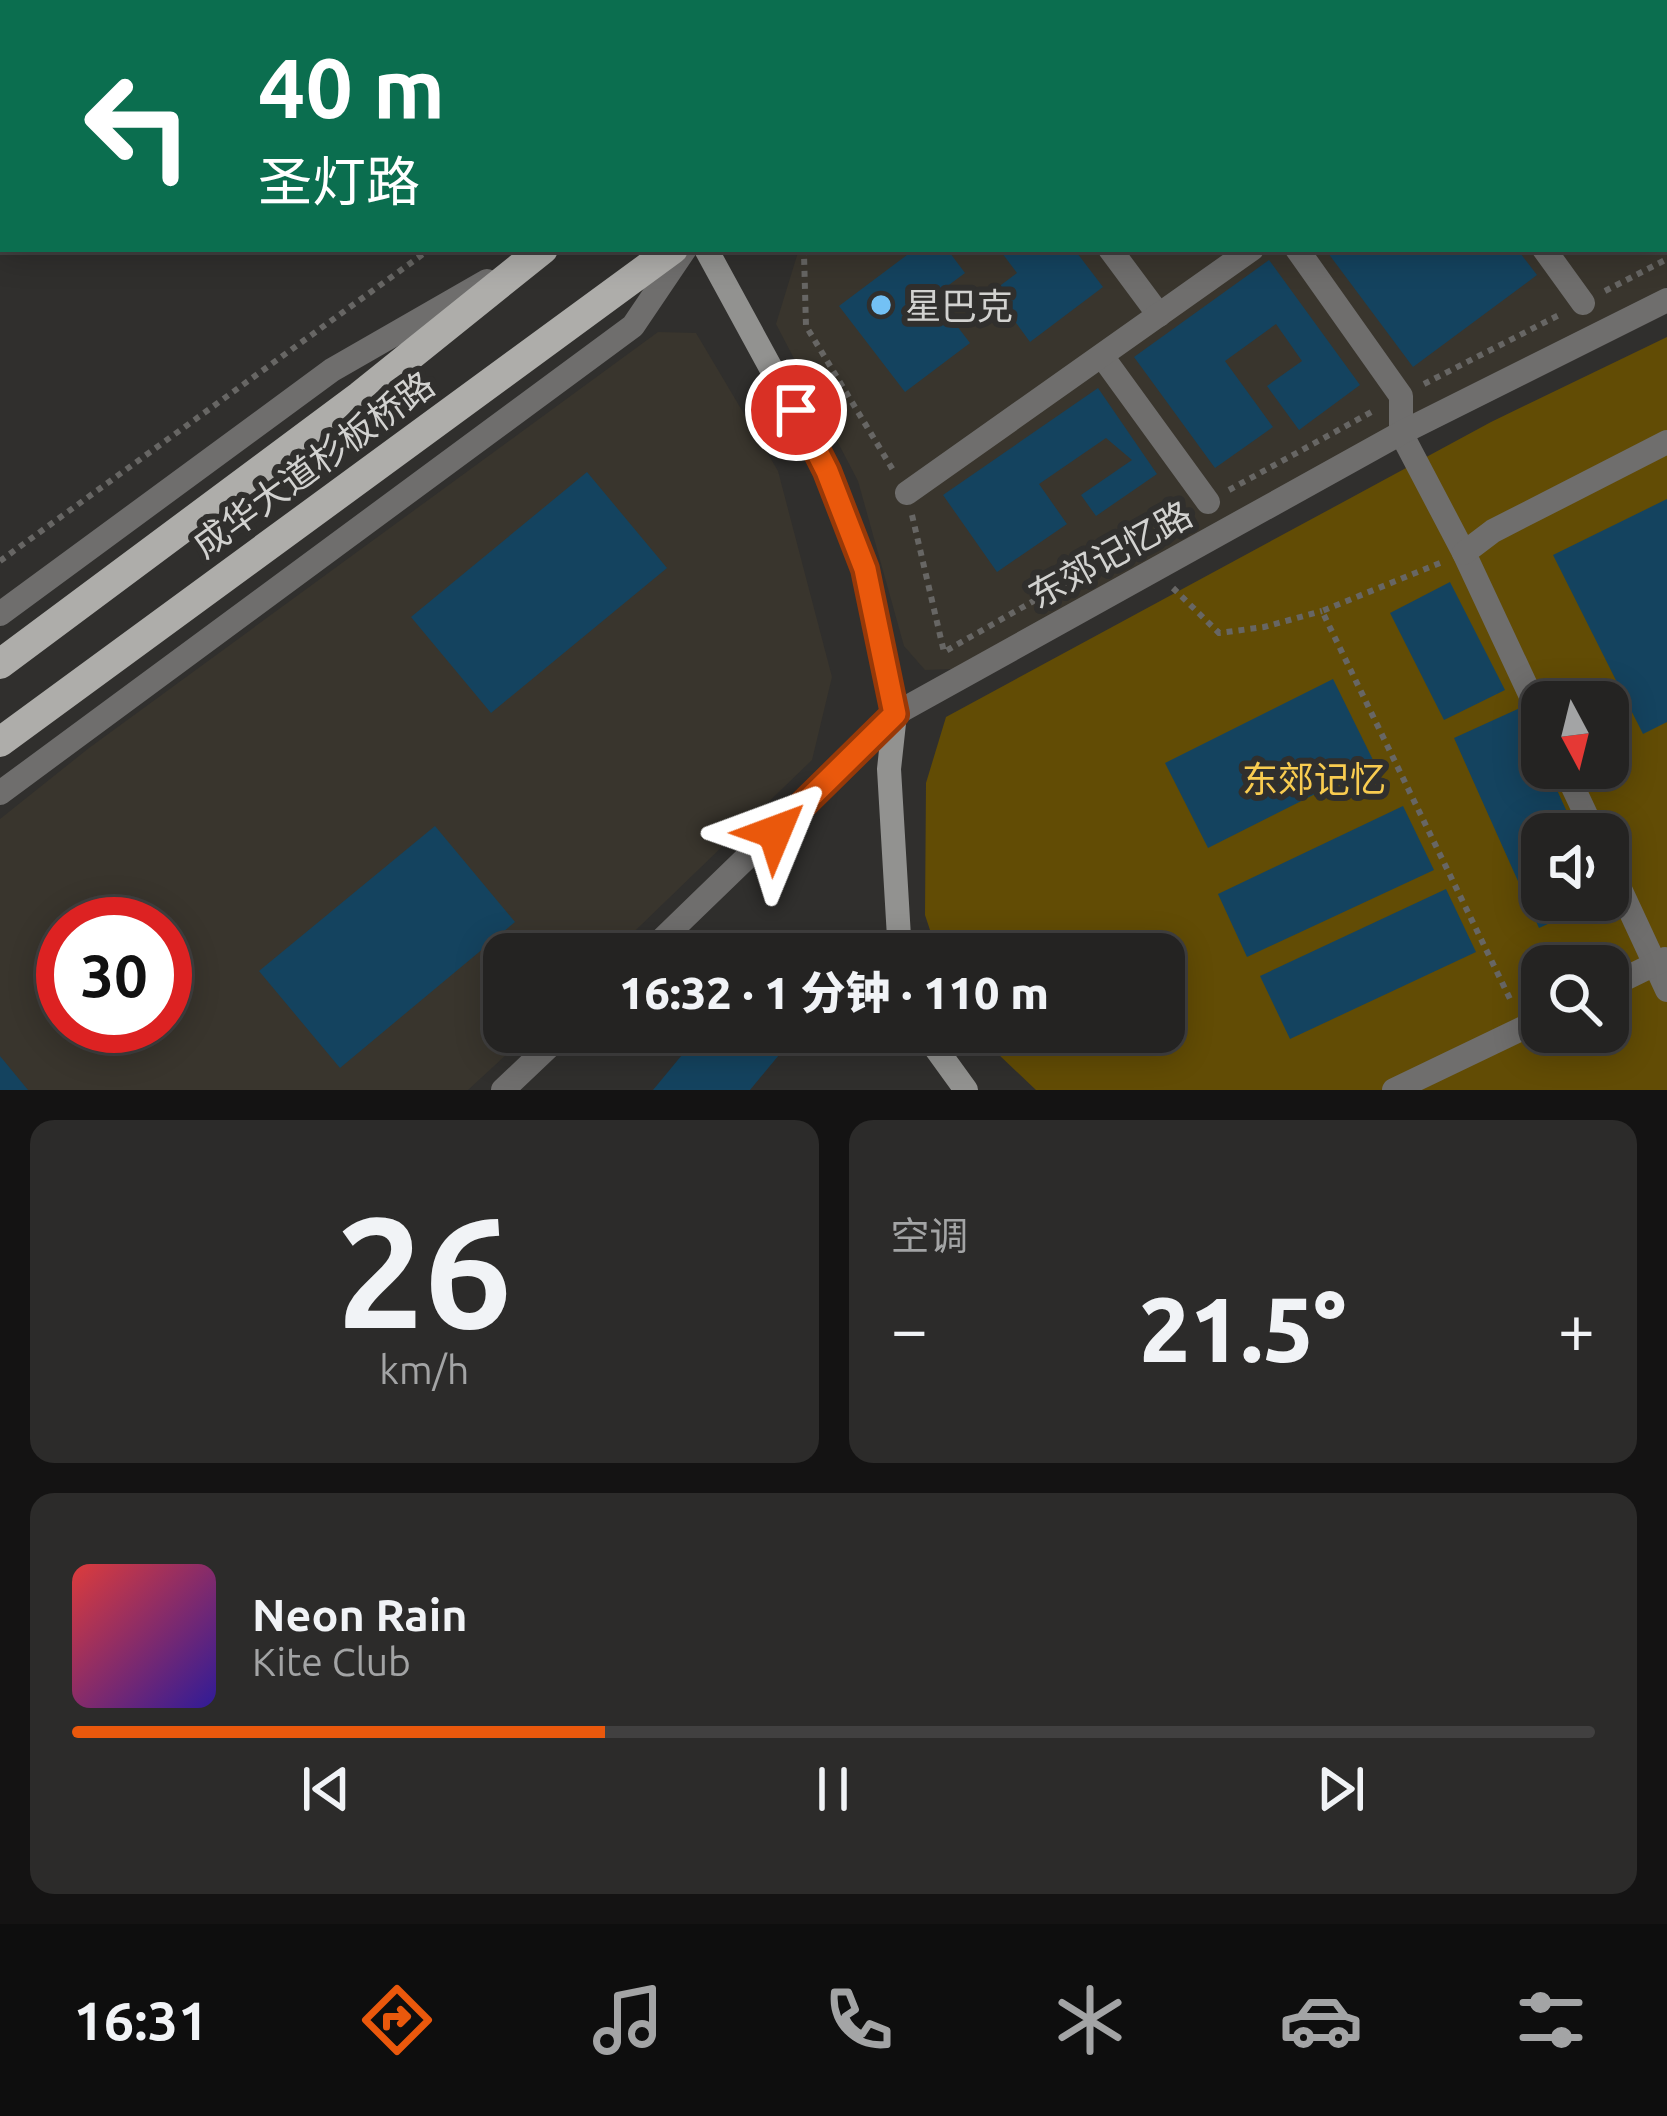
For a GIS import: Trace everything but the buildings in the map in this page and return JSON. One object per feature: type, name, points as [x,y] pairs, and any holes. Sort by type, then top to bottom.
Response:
[{"type":"main road","name":"成华大道杉板桥路","points":[[0,664],[360,396],[538,252]]},
{"type":"main road","name":"成华大道杉板桥路","points":[[0,742],[669,252]]},
{"type":"street","points":[[0,614],[332,370],[537,252]]},
{"type":"street","points":[[0,793],[633,326],[683,252]]},
{"type":"street","points":[[708,252],[827,471],[865,569],[895,714],[889,770],[899,933]]},
{"type":"street","points":[[1112,252],[1160,315]]},
{"type":"street","points":[[907,494],[1248,252]]},
{"type":"street","points":[[1299,252],[1401,396],[1401,433],[1465,553],[1524,681]]},
{"type":"street","points":[[1546,252],[1583,303]]},
{"type":"street","name":"东郊记忆路","points":[[668,933],[895,714],[1401,433],[1667,300]]},
{"type":"street","points":[[1102,356],[1208,502]]},
{"type":"street","points":[[1465,553],[1492,531],[1667,442]]},
{"type":"street","points":[[1629,901],[1661,961],[1667,990]]},
{"type":"street","points":[[1629,977],[1661,961]]},
{"type":"street","points":[[1394,1090],[1521,1029]]},
{"type":"street","points":[[503,1090],[542,1053]]},
{"type":"street","points":[[939,1053],[966,1090]]},
{"type":"path","points":[[0,561],[426,252]]},
{"type":"path","points":[[1155,570],[1219,634],[1264,628],[1322,610],[1465,553]]},
{"type":"path","points":[[1322,610],[1521,1000]]},
{"type":"shaded area","points":[[798,252],[1667,252],[1667,287],[952,669],[925,670],[904,646],[858,481],[776,324]]},
{"type":"shaded area","points":[[658,332],[696,333],[778,471],[832,677],[812,760],[633,933],[483,933],[483,1053],[508,1053],[468,1090],[0,1090],[0,819],[89,748]]},
{"type":"green space","name":"东郊记忆","points":[[1667,337],[1667,1090],[1036,1090],[997,1053],[1185,1053],[1185,933],[931,933],[925,915],[926,783],[946,717],[1491,422]]},
{"type":"place","name":"星巴克","points":[[881,305]]},
{"type":"route","points":[[775,832],[895,714],[865,569],[827,471],[796,410]]}]
